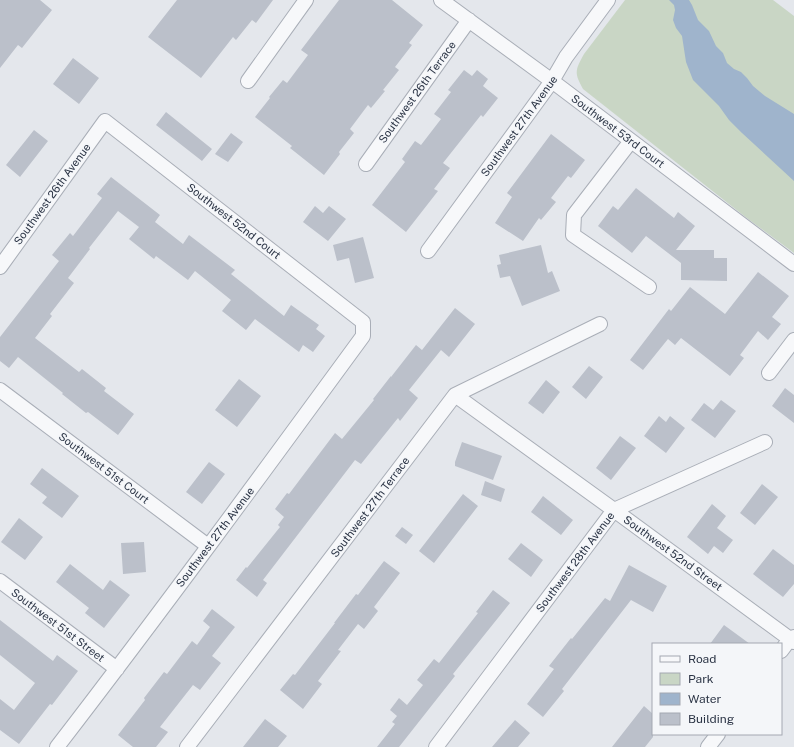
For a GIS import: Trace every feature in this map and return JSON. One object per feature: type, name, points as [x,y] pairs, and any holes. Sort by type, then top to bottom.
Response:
[{"type":"street","points":[[248,81],[306,0]]},
{"type":"street","name":"Southwest 53rd Court","points":[[442,0],[552,81],[794,264]]},
{"type":"street","name":"Southwest 27th Avenue","points":[[428,251],[552,81],[566,57],[608,0]]},
{"type":"street","name":"Southwest 26th Terrace","points":[[366,164],[469,20]]},
{"type":"street","name":"Southwest 26th Avenue","points":[[0,267],[105,120]]},
{"type":"street","name":"Southwest 52nd Court","points":[[105,120],[363,322]]},
{"type":"street","points":[[632,141],[574,215],[573,235],[649,287]]},
{"type":"street","name":"Southwest 27th Avenue","points":[[57,747],[117,669],[363,336],[363,322]]},
{"type":"street","name":"Southwest 27th Terrace","points":[[187,747],[455,395],[600,324]]},
{"type":"street","points":[[769,373],[794,340]]},
{"type":"street","name":"Southwest 51st Court","points":[[0,390],[208,546]]},
{"type":"street","name":"Southwest 52nd Street","points":[[455,395],[793,639]]},
{"type":"street","name":"Southwest 28th Avenue","points":[[436,747],[614,510],[766,442]]},
{"type":"street","name":"Southwest 51st Street","points":[[0,581],[117,669]]},
{"type":"street","points":[[782,650],[793,639]]},
{"type":"street","points":[[708,747],[717,735]]},
{"type":"green space","points":[[625,0],[773,0],[794,16],[794,253],[748,219],[583,89],[578,79],[577,68],[584,54]]},
{"type":"water","points":[[669,0],[689,0],[698,20],[709,31],[716,46],[723,53],[727,63],[734,69],[741,72],[753,86],[765,96],[794,114],[794,181],[729,120],[719,106],[693,80],[686,62],[682,36],[676,28],[673,20],[675,10],[674,5]]},
{"type":"building","points":[[0,0],[40,0],[52,10],[22,48],[18,45],[0,68]]},
{"type":"building","points":[[177,0],[273,0],[256,23],[252,20],[236,40],[233,37],[201,78],[148,37]]},
{"type":"building","points":[[339,0],[392,0],[423,25],[409,43],[412,45],[395,67],[399,70],[371,108],[368,105],[350,129],[354,133],[324,175],[290,148],[292,146],[255,117],[283,80],[287,83],[308,55],[301,50]]},
{"type":"building","points":[[73,58],[99,78],[79,104],[53,84]]},
{"type":"building","points":[[464,70],[472,76],[477,70],[488,79],[483,86],[498,98],[483,117],[481,115],[443,163],[450,168],[434,189],[438,191],[406,232],[372,205],[405,162],[402,159],[415,141],[421,145],[441,119],[434,114],[451,92],[448,90]]},
{"type":"building","points":[[166,112],[212,149],[202,161],[156,125]]},
{"type":"building","points":[[34,130],[48,141],[20,177],[6,165]]},
{"type":"building","points":[[231,133],[243,142],[228,162],[215,154]]},
{"type":"building","points":[[551,134],[585,160],[571,178],[568,176],[551,198],[556,202],[541,220],[539,218],[523,241],[495,223],[512,197],[507,193]]},
{"type":"building","points":[[111,177],[160,215],[155,222],[183,244],[189,235],[235,270],[231,274],[284,316],[291,305],[319,325],[316,329],[325,336],[313,352],[303,345],[299,352],[255,319],[246,330],[222,311],[231,300],[195,271],[188,280],[156,256],[154,259],[129,239],[139,227],[118,211],[68,278],[74,283],[50,314],[52,316],[35,338],[79,372],[82,369],[106,388],[104,391],[134,414],[118,435],[88,412],[86,413],[18,357],[9,368],[0,361],[0,337],[59,261],[52,255],[70,233],[73,236],[102,198],[97,194]]},
{"type":"building","points":[[636,188],[674,218],[678,212],[695,226],[676,250],[714,250],[714,258],[727,258],[727,281],[681,280],[681,263],[646,236],[632,253],[598,226],[613,206],[618,210]]},
{"type":"building","points":[[315,206],[323,213],[329,206],[346,219],[328,241],[303,222]]},
{"type":"building","points":[[363,237],[374,278],[355,283],[349,258],[337,261],[333,245]]},
{"type":"building","points":[[541,245],[548,273],[552,271],[560,291],[522,306],[510,276],[500,278],[497,265],[501,264],[499,255]]},
{"type":"building","points":[[758,272],[789,296],[772,317],[781,324],[768,340],[758,331],[740,355],[744,358],[730,376],[681,338],[675,345],[668,339],[643,370],[630,360],[669,309],[671,311],[690,287],[725,314]]},
{"type":"building","points":[[455,308],[475,324],[449,357],[441,350],[409,390],[418,398],[400,421],[398,418],[361,464],[355,460],[263,580],[267,583],[257,597],[236,580],[280,527],[278,525],[284,517],[275,509],[287,493],[289,494],[335,433],[342,439],[416,345],[422,350]]},
{"type":"building","points":[[589,366],[603,377],[586,399],[572,387]]},
{"type":"building","points":[[239,379],[261,396],[237,427],[215,410]]},
{"type":"building","points":[[546,380],[560,392],[543,414],[528,403]]},
{"type":"building","points":[[785,388],[794,395],[794,423],[772,406]]},
{"type":"building","points":[[721,400],[736,411],[715,438],[691,420],[704,403],[713,410]]},
{"type":"building","points":[[659,416],[666,422],[670,416],[685,428],[666,453],[644,436]]},
{"type":"building","points":[[620,436],[636,448],[611,480],[596,468]]},
{"type":"building","points":[[462,442],[502,456],[493,480],[455,466]]},
{"type":"building","points":[[209,462],[225,474],[202,504],[186,492]]},
{"type":"building","points":[[42,468],[79,496],[62,518],[42,503],[47,497],[30,484]]},
{"type":"building","points":[[485,481],[505,489],[501,502],[481,495]]},
{"type":"building","points":[[762,484],[778,497],[755,525],[740,513]]},
{"type":"building","points":[[463,494],[478,506],[434,563],[419,551]]},
{"type":"building","points":[[543,496],[573,520],[561,535],[531,512]]},
{"type":"building","points":[[712,504],[726,516],[717,528],[733,540],[723,553],[714,546],[708,554],[687,537]]},
{"type":"building","points":[[19,518],[43,537],[25,560],[1,542]]},
{"type":"building","points":[[402,527],[413,535],[406,544],[395,536]]},
{"type":"building","points":[[144,542],[146,572],[123,574],[121,543]]},
{"type":"building","points":[[521,543],[543,560],[531,577],[508,559]]},
{"type":"building","points":[[773,549],[794,565],[794,584],[783,597],[753,574]]},
{"type":"building","points":[[384,561],[400,573],[374,607],[378,611],[364,629],[358,624],[338,650],[341,651],[318,681],[322,684],[303,709],[280,690],[293,674],[295,675],[356,594],[358,595]]},
{"type":"building","points":[[70,564],[103,590],[110,580],[130,595],[104,628],[85,613],[89,608],[56,582]]},
{"type":"building","points":[[629,565],[667,586],[653,612],[631,600],[562,689],[564,691],[543,717],[527,704],[554,669],[549,666],[571,638],[572,639],[605,598],[610,601]]},
{"type":"building","points":[[493,590],[510,603],[453,674],[455,676],[399,747],[377,747],[395,724],[392,722],[397,716],[390,710],[399,698],[407,705],[423,685],[417,680],[434,659],[439,663],[478,613],[476,612]]},
{"type":"building","points":[[212,609],[235,627],[212,656],[221,663],[200,690],[193,685],[160,727],[168,732],[156,747],[133,747],[118,735],[164,672],[167,674],[192,641],[197,645],[210,627],[203,621]]},
{"type":"building","points":[[0,620],[53,661],[57,655],[78,671],[19,744],[0,730],[0,699],[14,710],[35,683],[0,655]]},
{"type":"building","points":[[724,625],[749,643],[711,643]]},
{"type":"building","points":[[644,706],[652,713],[653,737],[645,747],[612,747]]},
{"type":"building","points":[[265,719],[287,736],[278,747],[243,747]]},
{"type":"building","points":[[515,720],[530,733],[518,747],[492,747]]}]
